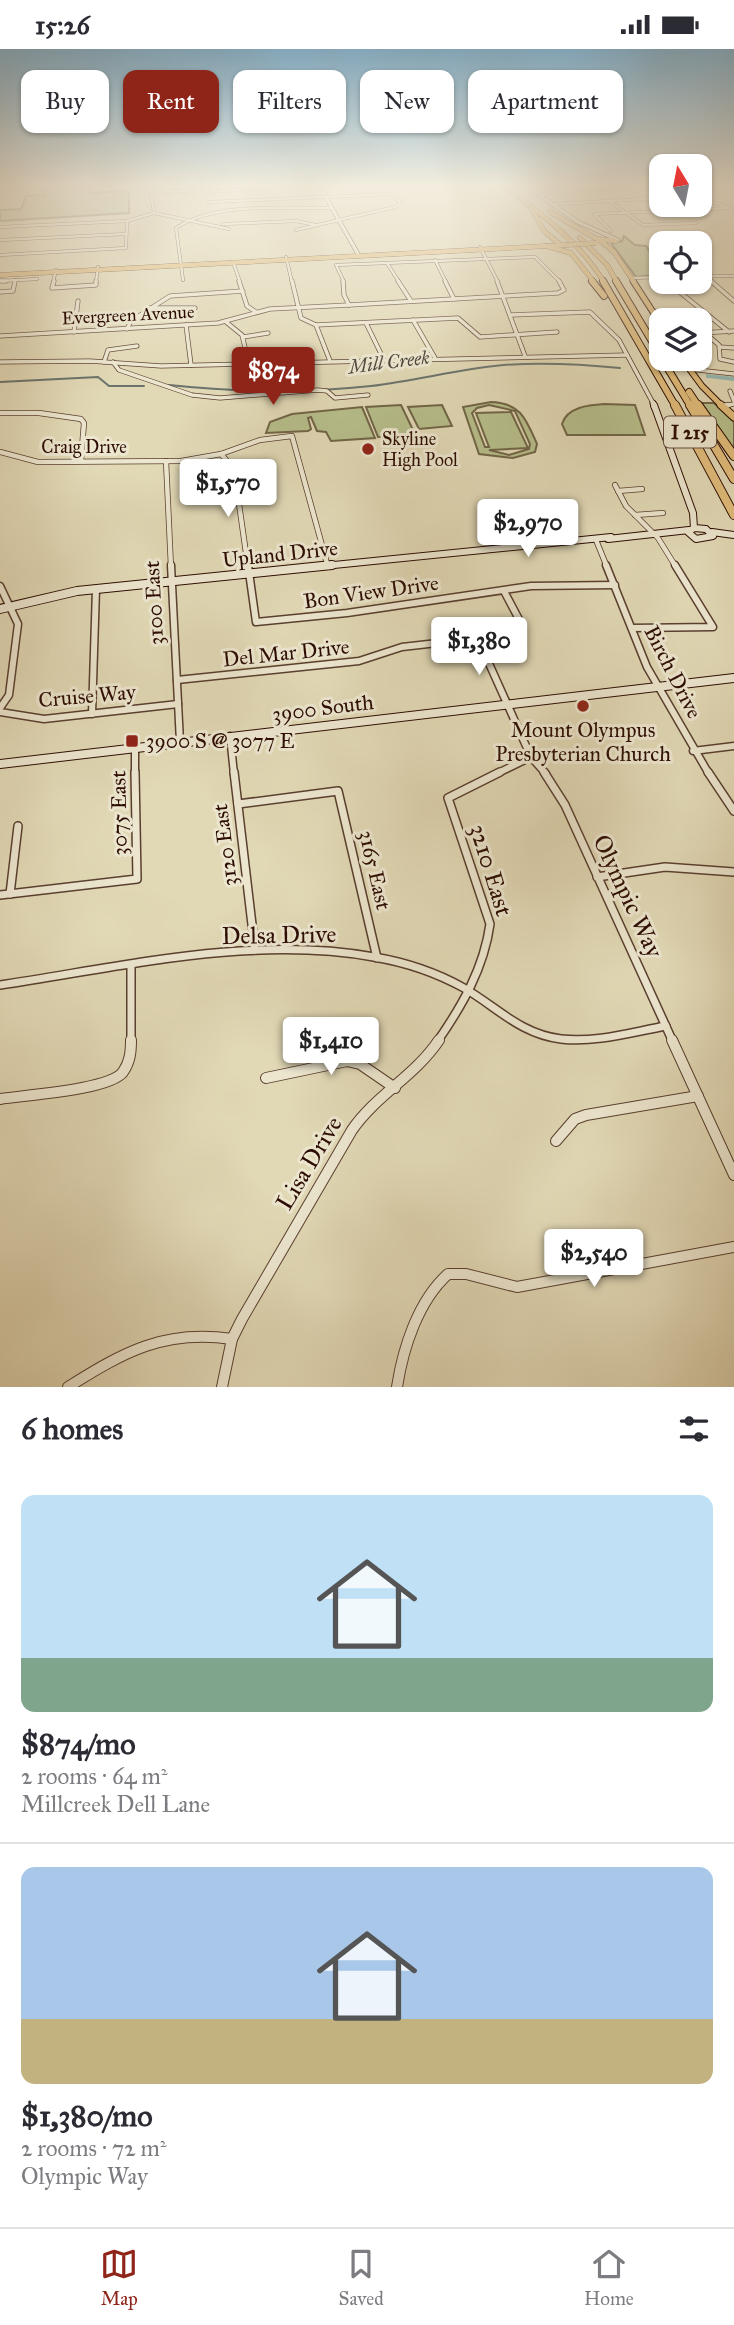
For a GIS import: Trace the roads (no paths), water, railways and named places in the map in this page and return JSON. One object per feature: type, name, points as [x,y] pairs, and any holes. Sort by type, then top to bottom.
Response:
[{"type":"highway","points":[[558,247],[565,249],[581,262],[643,350]]},
{"type":"highway","name":"I 215","points":[[580,247],[585,252],[643,350],[734,515]]},
{"type":"highway","name":"I 215","points":[[588,247],[607,265],[649,338]]},
{"type":"highway","name":"I 215","points":[[670,371],[734,479]]},
{"type":"highway","points":[[672,371],[734,456]]},
{"type":"main road","points":[[0,274],[507,247]]},
{"type":"main road","points":[[606,247],[614,252],[650,308]]},
{"type":"main road","points":[[181,264],[481,249]]},
{"type":"main road","points":[[691,371],[734,417]]},
{"type":"street","points":[[0,254],[126,247]]},
{"type":"street","points":[[179,247],[183,279]]},
{"type":"street","points":[[354,247],[358,254],[365,256],[369,264]]},
{"type":"street","points":[[481,249],[504,296],[525,356]]},
{"type":"street","name":"Evergreen Avenue","points":[[0,336],[226,322],[256,312],[298,308],[564,292],[556,275],[535,257],[488,259]]},
{"type":"street","points":[[285,259],[303,320],[316,325],[461,318],[477,337],[557,332]]},
{"type":"street","points":[[349,305],[344,295],[346,287],[336,265],[488,259]]},
{"type":"street","points":[[435,260],[454,299]]},
{"type":"street","points":[[233,262],[247,306],[256,312]]},
{"type":"street","points":[[387,263],[411,301]]},
{"type":"street","points":[[56,271],[52,288],[96,285],[98,268]]},
{"type":"street","points":[[712,276],[734,276]]},
{"type":"street","points":[[631,278],[649,277]]},
{"type":"street","points":[[0,281],[37,279]]},
{"type":"street","points":[[0,292],[13,291],[15,280]]},
{"type":"street","points":[[712,281],[734,301]]},
{"type":"street","points":[[127,329],[131,321],[176,295],[243,291]]},
{"type":"street","points":[[683,294],[732,331]]},
{"type":"street","points":[[74,332],[78,300]]},
{"type":"street","points":[[150,308],[195,308]]},
{"type":"street","points":[[510,315],[587,310],[617,338],[653,403],[693,513],[710,533],[734,536]]},
{"type":"street","points":[[412,320],[435,358]]},
{"type":"street","points":[[226,322],[243,337],[249,363]]},
{"type":"street","points":[[366,323],[384,360]]},
{"type":"street","points":[[186,325],[191,365]]},
{"type":"street","points":[[316,325],[330,361]]},
{"type":"street","points":[[712,332],[732,331]]},
{"type":"street","points":[[243,337],[268,333]]},
{"type":"street","points":[[712,340],[720,347],[734,348]]},
{"type":"street","points":[[104,362],[108,350],[137,346]]},
{"type":"street","points":[[720,347],[720,359],[734,362]]},
{"type":"street","points":[[0,362],[191,365],[627,355]]},
{"type":"street","points":[[113,362],[118,370],[192,395],[220,398],[318,390],[327,391],[335,398],[368,395]]},
{"type":"street","points":[[707,371],[734,374]]},
{"type":"street","points":[[722,406],[734,403],[730,391]]},
{"type":"street","points":[[0,413],[39,413],[81,419],[80,460]]},
{"type":"street","name":"Craig Drive","points":[[0,452],[38,461],[166,461],[220,454],[260,440],[292,436],[328,566]]},
{"type":"street","points":[[220,454],[234,468],[248,575]]},
{"type":"street","name":"3100 East","points":[[166,461],[180,742]]},
{"type":"street","points":[[632,628],[713,627],[654,534],[635,515],[616,488],[642,489]]},
{"type":"street","points":[[635,515],[663,513]]},
{"type":"street","points":[[691,532],[693,513]]},
{"type":"street","name":"Upland Drive","points":[[0,609],[96,589],[611,537],[691,532],[702,540],[710,533]]},
{"type":"street","name":"Upland Drive","points":[[564,542],[611,537]]},
{"type":"street","name":"Birch Drive","points":[[596,540],[659,687],[684,726],[692,751],[734,811]]},
{"type":"street","name":"Bon View Drive","points":[[248,575],[256,622],[539,586],[615,585]]},
{"type":"street","points":[[0,586],[17,629],[9,695],[0,710]]},
{"type":"street","points":[[92,713],[96,589]]},
{"type":"street","name":"Del Mar Drive","points":[[177,680],[359,661],[402,647],[520,632],[522,625],[504,591]]},
{"type":"street","name":"Olympic Way","points":[[478,639],[531,757],[557,790],[734,1175]]},
{"type":"street","name":"3900 South","points":[[0,764],[734,678]]},
{"type":"street","name":"Cruise Way","points":[[0,710],[33,719],[178,704]]},
{"type":"street","name":"3120 East","points":[[230,736],[254,950]]},
{"type":"street","points":[[692,751],[734,746]]},
{"type":"street","name":"3075 East","points":[[10,894],[137,879],[135,748]]},
{"type":"street","name":"3210 East","points":[[468,992],[489,937],[490,923],[448,798],[531,757]]},
{"type":"street","name":"3165 East","points":[[238,804],[338,791],[377,958]]},
{"type":"street","points":[[0,895],[10,894],[18,826]]},
{"type":"street","points":[[597,877],[665,867],[734,872]]},
{"type":"street","name":"Delsa Drive","points":[[0,985],[254,950],[314,950],[377,958],[450,981],[504,1019],[548,1036],[578,1039],[666,1025]]},
{"type":"street","points":[[0,1098],[109,1081],[126,1070],[131,1056],[131,967]]},
{"type":"street","name":"Lisa Drive","points":[[232,1339],[356,1123],[432,1051],[468,992]]},
{"type":"street","points":[[266,1078],[331,1062],[347,1061],[360,1064],[395,1088]]},
{"type":"street","points":[[556,1141],[575,1119],[586,1115],[698,1096]]},
{"type":"street","points":[[397,1387],[403,1358],[432,1292],[449,1274],[464,1272],[495,1284],[517,1287],[734,1247]]},
{"type":"street","points":[[68,1387],[123,1355],[163,1339],[204,1333],[232,1339],[222,1387]]},
{"type":"waterway","name":"Mill Creek","points":[[169,385],[295,391],[388,384],[503,365],[562,364],[620,368]]},
{"type":"waterway","name":"Mill Creek","points":[[709,376],[734,379]]},
{"type":"waterway","name":"Mill Creek","points":[[0,382],[98,377],[109,386],[144,386]]},
{"type":"place","name":"Skyline High Pool","points":[[368,449]]},
{"type":"place","name":"Mount Olympus Presbyterian Church","points":[[583,706]]},
{"type":"place","name":"3900 S @ 3077 E","points":[[132,741]]}]
